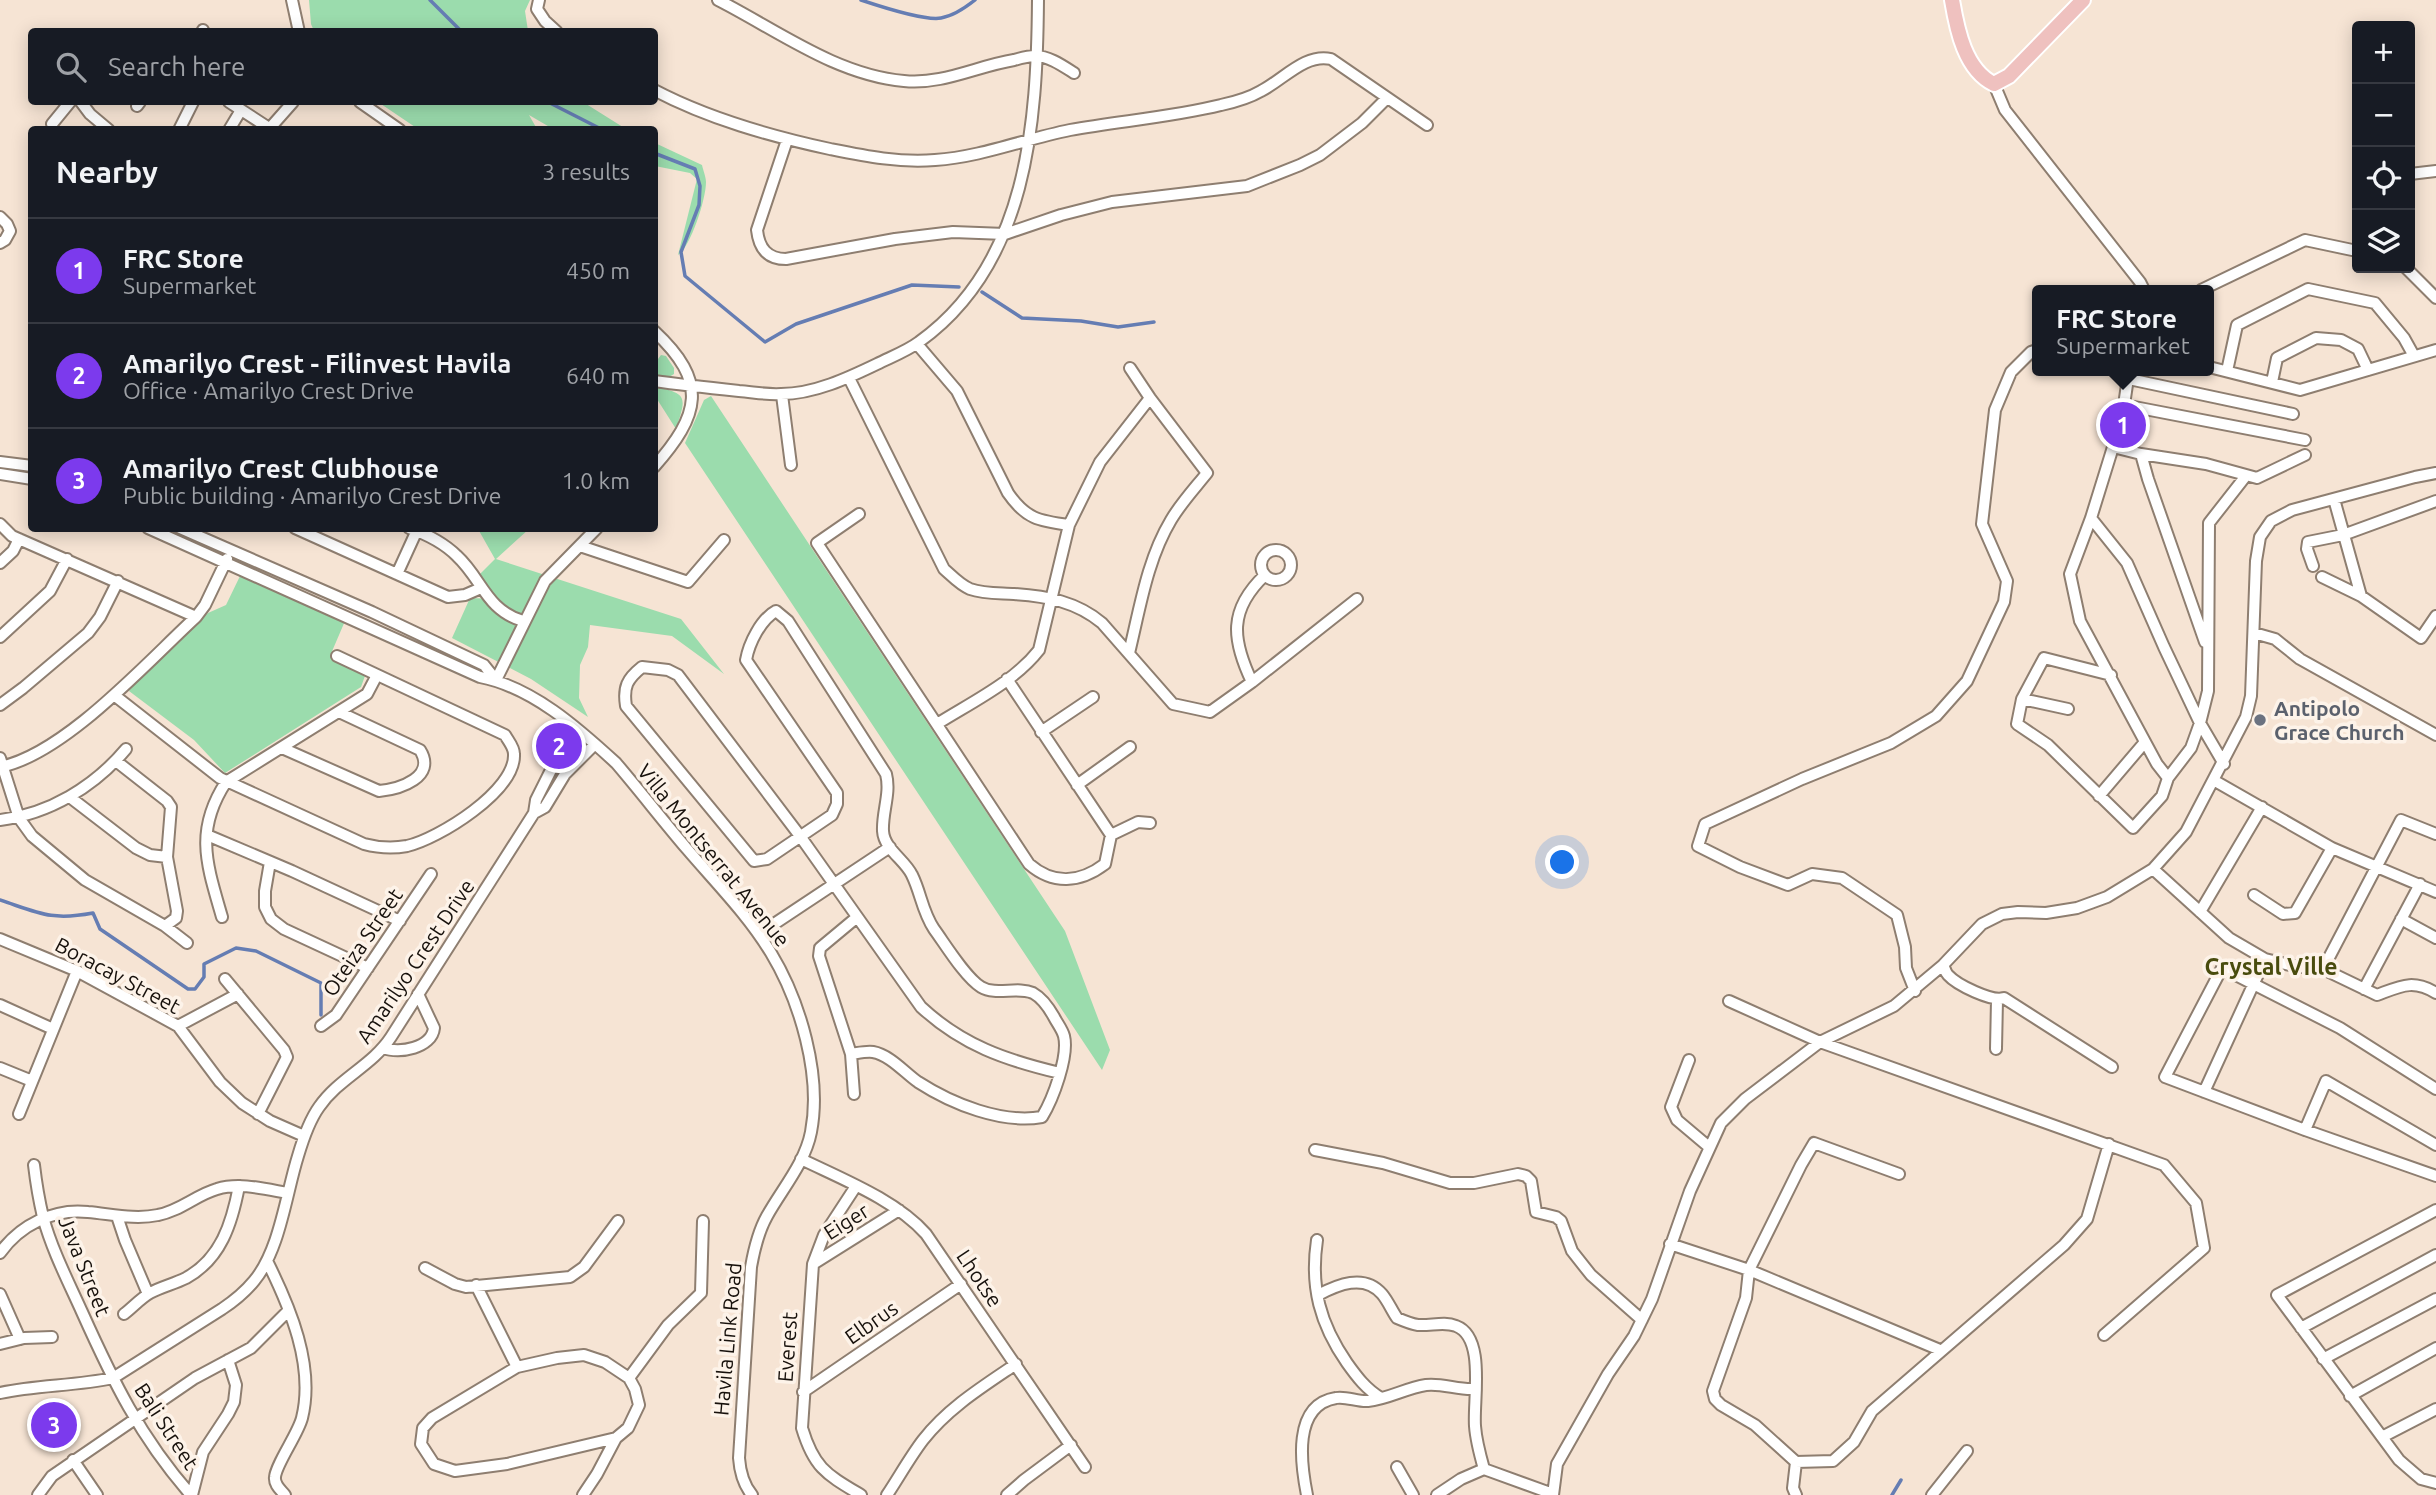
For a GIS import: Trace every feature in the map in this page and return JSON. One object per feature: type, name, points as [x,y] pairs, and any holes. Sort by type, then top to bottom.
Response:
[{"type":"main road","points":[[1952,0],[1956,24],[1969,59],[1980,77],[1994,84],[2009,76],[2083,0]]},
{"type":"street","points":[[292,0],[298,28]]},
{"type":"street","points":[[539,0],[537,9],[553,28]]},
{"type":"street","points":[[718,0],[849,69],[903,81],[926,81],[956,76],[1006,61],[1036,56],[1055,62],[1074,73]]},
{"type":"street","points":[[658,382],[782,394],[827,385],[849,378],[917,344],[942,324],[965,299],[1005,234],[1017,200],[1029,140],[1038,0]]},
{"type":"street","points":[[658,92],[720,118],[787,140],[869,157],[936,160],[984,152],[1066,131],[1220,106],[1261,92],[1308,61],[1322,57],[1331,59],[1427,125]]},
{"type":"street","points":[[1994,84],[2005,110],[2142,285]]},
{"type":"street","points":[[787,140],[757,230],[759,243],[764,251],[775,259],[953,232],[1005,234],[1088,207],[1247,186],[1320,155],[1362,123],[1387,98]]},
{"type":"street","points":[[52,124],[68,105]]},
{"type":"street","points":[[83,105],[104,126]]},
{"type":"street","points":[[181,126],[191,105]]},
{"type":"street","points":[[234,105],[266,126]]},
{"type":"street","points":[[273,126],[291,105]]},
{"type":"street","points":[[364,105],[394,126]]},
{"type":"street","points":[[231,126],[241,110]]},
{"type":"street","points":[[2415,173],[2436,171]]},
{"type":"street","points":[[0,217],[7,224],[9,231],[5,240],[0,243]]},
{"type":"street","points":[[2211,285],[2305,240],[2352,250]]},
{"type":"street","points":[[2411,273],[2436,298]]},
{"type":"street","points":[[2227,372],[2237,325],[2308,289],[2375,303],[2404,338],[2414,356]]},
{"type":"street","points":[[658,338],[679,359],[693,386],[691,412],[674,445],[658,463]]},
{"type":"street","points":[[2272,382],[2277,358],[2316,338],[2341,340],[2358,349],[2368,370]]},
{"type":"street","points":[[917,344],[957,391],[1018,508],[1032,517],[1069,525]]},
{"type":"street","points":[[2214,368],[2300,390],[2436,350]]},
{"type":"street","points":[[1915,991],[1906,968],[1905,947],[1897,915],[1842,878],[1812,874],[1788,885],[1740,867],[1698,846],[1705,824],[1802,779],[1891,743],[1936,716],[1967,681],[2004,602],[2007,581],[1982,523],[1996,410],[2011,372],[2032,352]]},
{"type":"street","points":[[1129,653],[1149,571],[1158,546],[1171,520],[1207,473],[1130,368]]},
{"type":"street","points":[[2129,376],[2113,447],[2070,574],[2080,621],[2157,764],[2168,778]]},
{"type":"street","points":[[2133,376],[2293,414]]},
{"type":"street","points":[[849,378],[944,569],[968,588],[1049,598],[1074,605],[1091,614],[1129,653],[1172,704],[1210,712],[1357,599]]},
{"type":"street","points":[[782,394],[791,465]]},
{"type":"street","points":[[937,724],[1028,664],[1039,650],[1049,598],[1069,525],[1100,462],[1150,398]]},
{"type":"street","points":[[2124,405],[2305,440]]},
{"type":"street","points":[[2113,447],[2206,464],[2256,478],[2305,455]]},
{"type":"street","points":[[2141,454],[2209,653]]},
{"type":"street","points":[[0,462],[28,466]]},
{"type":"street","points":[[1437,1495],[1461,1479],[1483,1469],[1553,1494],[1557,1464],[1608,1374],[1634,1336],[1652,1299],[1670,1244],[1709,1147],[1721,1123],[1745,1099],[1820,1042],[1895,1006],[1943,965],[1982,924],[2002,914],[2046,914],[2077,908],[2107,897],[2153,869],[2186,832],[2224,764],[2246,717],[2251,696],[2256,561],[2260,537],[2271,521],[2292,510],[2436,473]]},
{"type":"street","points":[[0,474],[28,478]]},
{"type":"street","points":[[2111,675],[2044,658],[2022,699],[2017,724],[2048,745],[2133,828],[2162,796],[2168,778],[2191,748],[2200,723],[2208,691],[2209,523],[2245,477]]},
{"type":"street","points":[[2334,499],[2361,596]]},
{"type":"street","points":[[2313,566],[2307,549],[2308,542],[2343,535],[2436,501]]},
{"type":"street","points":[[859,514],[817,543],[1029,864],[1040,874],[1055,879],[1092,874],[1105,864],[1111,835],[1007,679]]},
{"type":"street","points":[[2091,518],[2127,563],[2200,723],[2224,764]]},
{"type":"street","points":[[0,524],[19,540],[196,617]]},
{"type":"street","name":"Villa Montserrat Avenue","points":[[157,532],[480,677],[496,680],[548,708],[595,744],[638,788],[759,934],[772,954],[790,992],[810,1055],[813,1113]]},
{"type":"street","name":"Villa Montserrat Avenue","points":[[189,532],[372,612],[484,665],[496,680]]},
{"type":"street","points":[[304,532],[448,597],[465,595],[481,588]]},
{"type":"street","points":[[397,575],[413,532]]},
{"type":"street","points":[[420,532],[458,556],[499,609],[510,617],[523,621]]},
{"type":"street","points":[[496,680],[545,581],[593,532]]},
{"type":"street","points":[[0,563],[13,551],[19,540]]},
{"type":"street","points":[[580,545],[688,582],[724,540]]},
{"type":"street","points":[[187,943],[165,926],[85,880],[32,836],[19,818],[1,764],[38,753],[114,695],[196,617],[205,605],[231,551]]},
{"type":"street","points":[[0,638],[50,591],[67,559]]},
{"type":"street","points":[[1252,682],[1240,658],[1236,638],[1237,618],[1245,598],[1265,575]]},
{"type":"street","points":[[2322,577],[2361,596],[2421,638],[2436,615]]},
{"type":"street","points":[[0,705],[88,633],[100,617],[117,581]]},
{"type":"street","points":[[852,1054],[873,1052],[919,1083],[961,1104],[992,1114],[1025,1120],[1042,1116],[1048,1106],[1060,1073],[1064,1035],[1048,1007],[1034,994],[1020,990],[991,990],[981,987],[932,925],[921,904],[913,876],[883,834],[888,785],[886,774],[788,621],[776,611],[768,615],[748,649],[746,660],[837,793],[832,815],[800,836],[767,859],[754,861],[626,706],[623,691],[629,677],[642,667],[667,670],[678,675],[800,836],[921,1007],[942,1027],[977,1047],[1015,1062],[1060,1073]]},
{"type":"street","points":[[2254,633],[2275,639],[2300,659],[2436,735]]},
{"type":"street","points":[[114,695],[226,782],[364,844],[384,849],[409,845],[454,823],[479,807],[501,787],[515,758],[514,748],[505,735],[337,656]]},
{"type":"street","points":[[222,917],[206,851],[209,814],[215,799],[226,782],[367,694],[377,674]]},
{"type":"street","points":[[1041,732],[1093,697]]},
{"type":"street","points":[[2022,699],[2068,709]]},
{"type":"street","points":[[282,748],[379,791],[394,789],[421,776],[425,759],[420,750],[339,712]]},
{"type":"street","name":"Amarilyo Crest Drive","points":[[0,1393],[113,1378],[238,1298],[255,1281],[267,1261],[304,1136],[318,1108],[332,1091],[384,1048],[534,813],[536,800],[573,726]]},
{"type":"street","points":[[2099,796],[2145,742]]},
{"type":"street","name":"Amarilyo Crest Drive","points":[[534,813],[545,807],[565,774],[595,744]]},
{"type":"street","points":[[1077,785],[1130,747]]},
{"type":"street","points":[[0,820],[19,818],[71,798],[116,761],[126,749]]},
{"type":"street","points":[[116,761],[167,800],[171,807],[167,857],[177,911],[176,918],[165,926]]},
{"type":"street","points":[[2214,781],[2332,848],[2436,892]]},
{"type":"street","points":[[71,798],[136,848],[150,855],[167,857]]},
{"type":"street","points":[[2200,912],[2262,807]]},
{"type":"street","points":[[2323,969],[2401,820],[2436,834]]},
{"type":"street","points":[[1111,835],[1138,822],[1150,823]]},
{"type":"street","points":[[206,835],[400,921]]},
{"type":"street","points":[[759,934],[890,847]]},
{"type":"street","points":[[2254,895],[2283,914],[2295,913],[2332,848]]},
{"type":"street","points":[[270,862],[264,891],[265,907],[271,919],[284,929],[368,968]]},
{"type":"street","points":[[2153,869],[2229,938],[2265,959],[2323,969],[2377,995],[2408,984],[2424,986],[2436,993]]},
{"type":"street","name":"Oteiza Street","points":[[321,1026],[336,1015],[431,874]]},
{"type":"street","points":[[2364,989],[2420,884]]},
{"type":"street","points":[[854,1094],[852,1054],[819,956],[820,948],[856,918]]},
{"type":"street","points":[[2401,919],[2436,938]]},
{"type":"street","name":"Boracay Street","points":[[0,939],[78,971],[178,1026],[220,1082],[242,1103],[258,1114],[304,1136]]},
{"type":"street","points":[[2204,1092],[2265,959]]},
{"type":"street","points":[[1943,965],[1948,975],[1965,987],[1997,1000],[2004,998],[2112,1067]]},
{"type":"street","points":[[2436,1088],[2340,1028],[2222,968],[2165,1077],[2436,1176]]},
{"type":"street","points":[[19,1114],[78,971]]},
{"type":"street","points":[[225,979],[287,1057],[258,1114]]},
{"type":"street","points":[[178,1026],[238,994]]},
{"type":"street","points":[[384,1048],[400,1052],[429,1041],[433,1035],[434,1028],[418,994]]},
{"type":"street","points":[[1996,1049],[1997,1000]]},
{"type":"street","points":[[1730,1001],[1820,1042],[2164,1165],[2196,1203],[2204,1248],[2104,1335]]},
{"type":"street","points":[[0,1005],[53,1029]]},
{"type":"street","points":[[1689,1060],[1671,1107],[1677,1120],[1709,1147]]},
{"type":"street","points":[[0,1068],[32,1081]]},
{"type":"street","points":[[2305,1130],[2326,1080],[2436,1145]]},
{"type":"street","name":"Havila Link Road","points":[[752,1495],[746,1488],[738,1458],[751,1267],[765,1219],[801,1159],[811,1134],[813,1113]]},
{"type":"street","points":[[1899,1174],[1814,1143],[1749,1270],[1746,1298],[1713,1391],[1715,1399],[1755,1425],[1797,1462],[1833,1461],[1854,1442],[1872,1410],[2064,1245],[2087,1219],[2109,1144]]},
{"type":"street","points":[[1315,1150],[1383,1163],[1450,1183],[1474,1184],[1518,1174],[1526,1176],[1531,1181],[1536,1212],[1561,1221],[1572,1251],[1591,1275],[1642,1320]]},
{"type":"street","name":"Lhotse","points":[[801,1159],[856,1186],[915,1221],[1085,1467]]},
{"type":"street","name":"Java Street","points":[[34,1165],[44,1218],[53,1245],[113,1378]]},
{"type":"street","points":[[124,1314],[148,1294],[184,1279],[201,1268],[219,1248],[228,1230],[239,1186]]},
{"type":"street","points":[[0,1253],[22,1230],[44,1218],[67,1211],[117,1216],[157,1216],[177,1210],[217,1189],[239,1186],[287,1193]]},
{"type":"street","name":"Everest","points":[[856,1186],[824,1235],[813,1264],[802,1428],[810,1453],[830,1476],[861,1495]]},
{"type":"street","name":"Eiger","points":[[813,1264],[899,1210]]},
{"type":"street","points":[[2436,1210],[2277,1296],[2399,1460],[2421,1479],[2436,1483]]},
{"type":"street","points":[[117,1216],[148,1294]]},
{"type":"street","points":[[425,1268],[466,1287],[570,1276],[584,1267],[618,1221]]},
{"type":"street","points":[[629,1378],[668,1325],[701,1293],[703,1221]]},
{"type":"street","points":[[1317,1240],[1314,1265],[1320,1311],[1335,1346],[1361,1383],[1381,1398]]},
{"type":"street","points":[[1670,1244],[1749,1270],[1940,1350]]},
{"type":"street","points":[[2301,1328],[2436,1255]]},
{"type":"street","points":[[267,1261],[288,1311],[307,1388],[302,1420],[275,1476],[277,1486],[285,1495]]},
{"type":"street","points":[[1318,1295],[1343,1284],[1361,1283],[1374,1287],[1381,1293],[1398,1318],[1419,1325],[1455,1325],[1466,1331],[1471,1337],[1475,1358],[1475,1429],[1483,1469]]},
{"type":"street","name":"Elbrus","points":[[803,1392],[961,1284]]},
{"type":"street","points":[[476,1285],[517,1367]]},
{"type":"street","points":[[0,1294],[20,1339]]},
{"type":"street","points":[[2323,1359],[2436,1299]]},
{"type":"street","points":[[38,1495],[52,1476],[73,1460],[195,1378],[251,1348],[288,1311]]},
{"type":"street","points":[[0,1343],[52,1337]]},
{"type":"street","points":[[2350,1395],[2436,1348]]},
{"type":"street","points":[[583,1495],[616,1438],[628,1428],[639,1405],[629,1378],[605,1362],[584,1355],[517,1367],[432,1419],[423,1428],[422,1444],[435,1464],[455,1471],[507,1464],[616,1438]]},
{"type":"street","points":[[191,1495],[203,1452],[234,1402],[236,1385],[228,1360]]},
{"type":"street","points":[[887,1495],[924,1439],[947,1415],[965,1398],[1016,1364]]},
{"type":"street","name":"Bali Street","points":[[113,1378],[134,1420],[160,1458],[191,1495]]},
{"type":"street","points":[[1307,1495],[1302,1435],[1309,1416],[1323,1403],[1337,1398],[1368,1401],[1429,1385],[1461,1390],[1474,1389]]},
{"type":"street","points":[[2382,1437],[2436,1409]]},
{"type":"street","points":[[1007,1495],[1024,1479],[1071,1445]]},
{"type":"street","points":[[1932,1495],[1967,1451]]},
{"type":"street","points":[[73,1460],[97,1495]]},
{"type":"street","points":[[1796,1495],[1793,1488],[1797,1462]]},
{"type":"street","points":[[1397,1467],[1413,1495]]},
{"type":"green space","points":[[309,0],[530,0],[525,11],[528,28],[313,28]]},
{"type":"green space","points":[[382,105],[588,105],[621,126],[548,126],[529,115],[535,126],[414,126]]},
{"type":"green space","points":[[658,144],[702,165],[706,178],[697,222],[688,242],[678,255],[697,179],[690,173],[658,167]]},
{"type":"green space","points":[[661,355],[666,356],[674,368],[674,374],[669,377],[658,376],[658,359]]},
{"type":"green space","points":[[658,388],[674,392],[682,399],[682,410],[676,429],[658,401]]},
{"type":"green space","points":[[711,396],[1065,931],[1110,1050],[1102,1070],[685,443],[704,400]]},
{"type":"green space","points":[[480,532],[526,532],[496,559],[681,619],[724,674],[672,636],[590,625],[588,647],[580,665],[579,698],[588,717],[531,679],[452,638],[470,598],[497,599],[479,575],[495,559]]},
{"type":"green space","points":[[241,574],[345,621],[330,656],[366,673],[361,687],[225,773],[194,740],[129,691],[136,678],[208,613],[226,605]]},
{"type":"waterway","points":[[430,0],[458,28]]},
{"type":"waterway","points":[[861,0],[934,18],[955,14],[975,0]]},
{"type":"waterway","points":[[554,105],[595,126]]},
{"type":"waterway","points":[[658,155],[695,169],[700,186],[699,205],[681,252],[685,276],[765,342],[796,324],[912,285],[959,287]]},
{"type":"waterway","points":[[982,292],[1022,318],[1081,321],[1118,327],[1154,322]]},
{"type":"waterway","points":[[0,900],[55,916],[93,913],[100,929],[188,989],[195,989],[204,977],[204,964],[236,948],[256,951],[321,983],[321,1015]]},
{"type":"waterway","points":[[1892,1495],[1901,1480]]},
{"type":"place","name":"FRC Store","points":[[2123,425]]},
{"type":"place","name":"Antipolo Grace Church","points":[[2260,720]]},
{"type":"place","name":"Amarilyo Crest - Filinvest Havila","points":[[559,746]]},
{"type":"place","name":"Amarilyo Crest Clubhouse","points":[[54,1425]]},
{"type":"district","name":"Crystal Ville","points":[[2271,966]]}]
